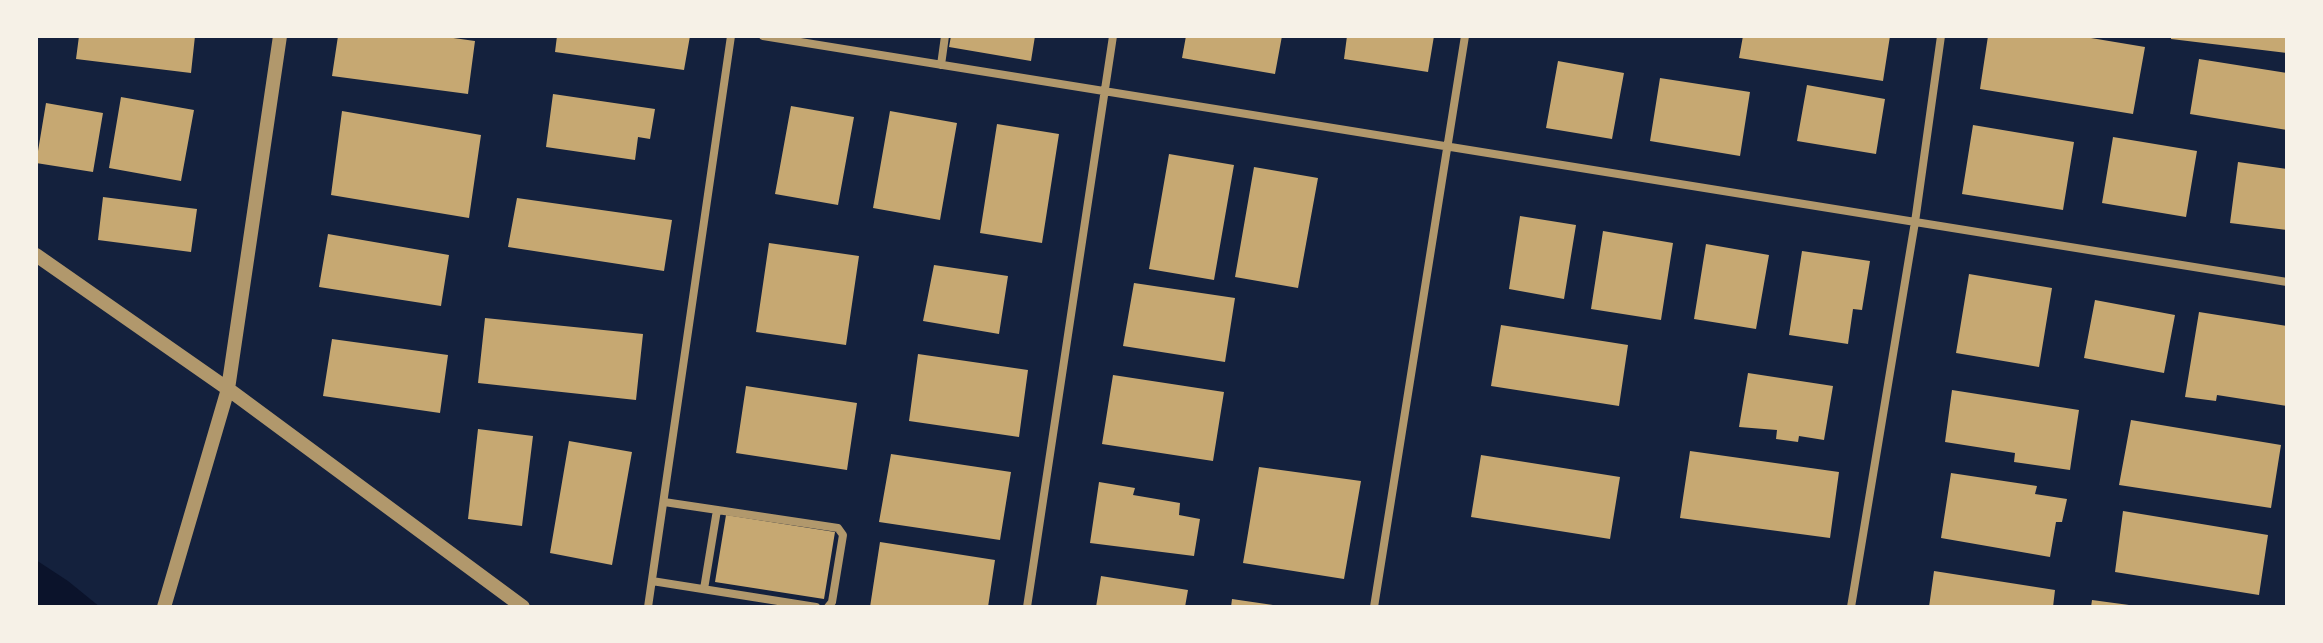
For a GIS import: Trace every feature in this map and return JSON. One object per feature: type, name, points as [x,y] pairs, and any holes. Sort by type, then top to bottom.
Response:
[{"type":"street","points":[[164,607],[228,389],[280,36]]},
{"type":"street","points":[[648,607],[731,36]]},
{"type":"street","points":[[763,36],[2287,282]]},
{"type":"street","points":[[941,65],[945,36]]},
{"type":"street","points":[[1027,607],[1113,36]]},
{"type":"street","points":[[1374,607],[1465,36]]},
{"type":"street","points":[[1851,607],[1915,222],[1941,36]]},
{"type":"street","points":[[36,255],[228,389],[523,607]]},
{"type":"street","points":[[664,502],[841,531],[832,602],[828,607]]},
{"type":"street","points":[[704,589],[717,510]]},
{"type":"street","points":[[652,581],[816,607]]},
{"type":"water","points":[[36,560],[68,581],[100,607],[36,607]]},
{"type":"building","points":[[79,36],[195,36],[191,73],[76,59]]},
{"type":"building","points":[[338,36],[439,36],[475,41],[468,94],[332,76]]},
{"type":"building","points":[[557,36],[690,36],[684,70],[555,52]]},
{"type":"building","points":[[951,36],[1035,36],[1031,61],[949,47]]},
{"type":"building","points":[[1186,36],[1282,36],[1275,74],[1182,58]]},
{"type":"building","points":[[1347,36],[1434,36],[1428,72],[1344,59]]},
{"type":"building","points":[[1743,36],[1890,36],[1883,81],[1739,58]]},
{"type":"building","points":[[1988,36],[2079,36],[2145,47],[2133,114],[1980,89]]},
{"type":"building","points":[[2171,36],[2287,36],[2287,53],[2171,39]]},
{"type":"building","points":[[2199,59],[2287,73],[2287,130],[2190,114]]},
{"type":"building","points":[[1558,61],[1624,73],[1612,139],[1546,128]]},
{"type":"building","points":[[1660,78],[1750,92],[1740,156],[1650,141]]},
{"type":"building","points":[[1807,85],[1885,99],[1876,154],[1797,141]]},
{"type":"building","points":[[553,94],[655,109],[650,139],[638,137],[635,160],[546,147]]},
{"type":"building","points":[[121,97],[194,110],[181,181],[109,168]]},
{"type":"building","points":[[46,103],[103,113],[93,172],[36,163]]},
{"type":"building","points":[[791,106],[854,117],[838,205],[775,194]]},
{"type":"building","points":[[342,111],[481,135],[469,218],[331,195]]},
{"type":"building","points":[[890,111],[957,123],[940,220],[873,208]]},
{"type":"building","points":[[997,124],[1059,134],[1042,243],[980,233]]},
{"type":"building","points":[[1973,125],[2074,142],[2063,210],[1962,194]]},
{"type":"building","points":[[2113,137],[2197,151],[2186,217],[2102,203]]},
{"type":"building","points":[[1169,154],[1234,165],[1214,280],[1149,269]]},
{"type":"building","points":[[2238,162],[2287,169],[2287,230],[2230,223]]},
{"type":"building","points":[[1254,167],[1318,178],[1298,288],[1235,277]]},
{"type":"building","points":[[103,197],[197,209],[191,252],[98,240]]},
{"type":"building","points":[[517,198],[672,220],[664,271],[508,247]]},
{"type":"building","points":[[1520,216],[1576,225],[1564,299],[1509,289]]},
{"type":"building","points":[[1603,231],[1673,243],[1661,320],[1591,309]]},
{"type":"building","points":[[328,234],[449,255],[441,306],[319,287]]},
{"type":"building","points":[[769,243],[859,256],[846,345],[756,332]]},
{"type":"building","points":[[1706,244],[1769,255],[1756,329],[1694,319]]},
{"type":"building","points":[[1802,251],[1870,261],[1862,310],[1853,309],[1848,344],[1789,335]]},
{"type":"building","points":[[934,265],[1008,276],[999,334],[923,321]]},
{"type":"building","points":[[1969,274],[2052,288],[2039,367],[1956,353]]},
{"type":"building","points":[[1134,283],[1235,298],[1225,362],[1123,346]]},
{"type":"building","points":[[2095,300],[2175,315],[2164,373],[2084,358]]},
{"type":"building","points":[[2199,312],[2287,326],[2287,406],[2217,395],[2216,401],[2185,397]]},
{"type":"building","points":[[485,318],[643,334],[636,400],[478,383]]},
{"type":"building","points":[[1501,325],[1628,345],[1619,406],[1491,386]]},
{"type":"building","points":[[332,339],[448,355],[440,413],[323,396]]},
{"type":"building","points":[[918,354],[1028,370],[1019,437],[909,421]]},
{"type":"building","points":[[1748,373],[1833,386],[1824,440],[1799,436],[1798,442],[1776,439],[1777,430],[1739,427]]},
{"type":"building","points":[[1113,375],[1224,392],[1213,461],[1102,444]]},
{"type":"building","points":[[746,386],[857,403],[847,470],[736,453]]},
{"type":"building","points":[[1952,390],[2079,410],[2070,470],[2014,462],[2015,453],[1945,442]]},
{"type":"building","points":[[2131,420],[2281,445],[2271,508],[2119,485]]},
{"type":"building","points":[[478,429],[533,436],[522,526],[468,519]]},
{"type":"building","points":[[569,441],[632,452],[612,565],[550,553]]},
{"type":"building","points":[[1690,451],[1839,472],[1830,538],[1680,518]]},
{"type":"building","points":[[891,454],[1011,472],[1000,540],[879,522]]},
{"type":"building","points":[[1481,455],[1620,477],[1610,539],[1471,517]]},
{"type":"building","points":[[1259,467],[1361,481],[1344,579],[1243,563]]},
{"type":"building","points":[[1951,473],[2037,486],[2035,494],[2067,499],[2062,522],[2056,522],[2050,557],[1941,538]]},
{"type":"building","points":[[1099,482],[1135,488],[1133,495],[1180,503],[1179,515],[1200,519],[1194,556],[1090,543]]},
{"type":"building","points":[[2123,511],[2268,535],[2259,595],[2115,572]]},
{"type":"building","points":[[726,515],[835,532],[824,599],[715,582]]},
{"type":"building","points":[[880,542],[995,560],[988,607],[870,607]]},
{"type":"building","points":[[1934,571],[2055,590],[2053,607],[1929,607]]},
{"type":"building","points":[[1101,576],[1188,590],[1185,607],[1096,607]]},
{"type":"building","points":[[1232,599],[1273,605],[1273,607],[1231,607]]},
{"type":"building","points":[[2092,600],[2129,605],[2129,607],[2091,607]]}]
